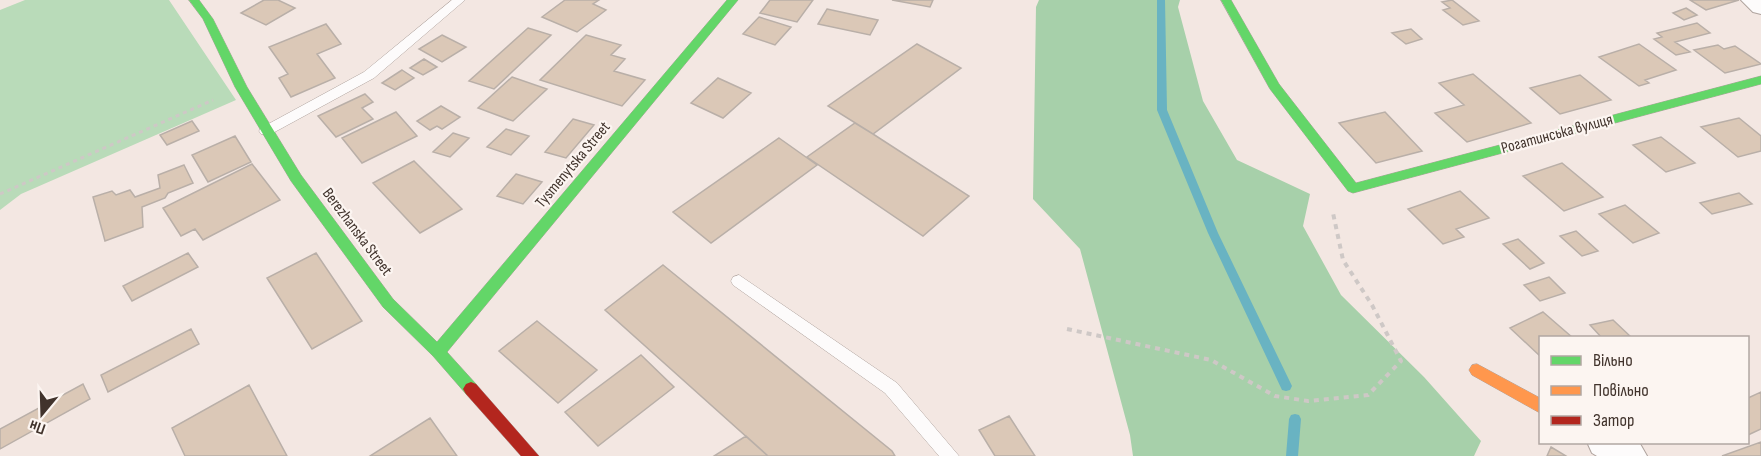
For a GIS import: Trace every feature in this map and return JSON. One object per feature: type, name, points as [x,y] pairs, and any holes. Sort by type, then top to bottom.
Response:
[{"type":"street","name":"Berezhanska Street","points":[[194,0],[208,19],[241,87],[296,178],[388,303],[438,352],[531,456]]},
{"type":"street","name":"Tysmenytska Street","points":[[438,352],[733,0]]},
{"type":"street","points":[[1226,0],[1274,86],[1353,188]]},
{"type":"street","points":[[1752,0],[1761,7]]},
{"type":"street","name":"Рогатинська вулиця","points":[[1353,188],[1761,80]]},
{"type":"street","points":[[1477,370],[1539,405]]},
{"type":"street","points":[[1608,444],[1629,456]]},
{"type":"lane","points":[[266,131],[369,75],[459,0]]},
{"type":"lane","points":[[739,281],[891,388],[950,456]]},
{"type":"path","points":[[0,194],[241,87]]},
{"type":"path","points":[[1067,329],[1211,360],[1275,396],[1308,401],[1368,395],[1401,361],[1372,305],[1343,260],[1333,212],[1353,188]]},
{"type":"green space","points":[[25,0],[169,0],[236,100],[21,194],[0,210],[0,10]]},
{"type":"green space","points":[[1039,0],[1180,0],[1178,7],[1203,101],[1237,160],[1310,194],[1303,226],[1341,295],[1424,377],[1481,441],[1474,456],[1133,456],[1130,435],[1080,249],[1033,199],[1036,7]]},
{"type":"building","points":[[264,0],[278,0],[295,8],[266,25],[241,13]]},
{"type":"building","points":[[565,0],[599,0],[593,4],[606,10],[577,32],[542,17]]},
{"type":"building","points":[[770,0],[813,0],[797,22],[760,13]]},
{"type":"building","points":[[892,0],[933,0],[930,7]]},
{"type":"building","points":[[1452,0],[1479,21],[1463,25],[1443,10],[1450,8],[1442,2]]},
{"type":"building","points":[[1690,0],[1739,0],[1706,10]]},
{"type":"building","points":[[1686,8],[1697,15],[1684,20],[1673,13]]},
{"type":"building","points":[[827,9],[878,20],[870,35],[818,24]]},
{"type":"building","points":[[759,17],[791,27],[775,45],[743,34]]},
{"type":"building","points":[[1697,23],[1710,33],[1675,42],[1690,52],[1676,55],[1654,39],[1662,37],[1657,33]]},
{"type":"building","points":[[326,24],[341,44],[317,54],[335,78],[291,97],[279,78],[288,74],[269,47]]},
{"type":"building","points":[[528,28],[551,35],[494,89],[469,81]]},
{"type":"building","points":[[1411,29],[1422,39],[1406,44],[1392,33]]},
{"type":"building","points":[[442,35],[466,47],[442,62],[419,49]]},
{"type":"building","points":[[586,35],[621,45],[611,55],[625,59],[614,71],[645,80],[622,106],[540,80]]},
{"type":"building","points":[[917,44],[961,68],[873,134],[828,106]]},
{"type":"building","points":[[1639,44],[1676,70],[1645,80],[1649,83],[1639,86],[1599,57]]},
{"type":"building","points":[[1718,45],[1724,49],[1735,46],[1761,64],[1725,73],[1694,50]]},
{"type":"building","points":[[424,59],[437,67],[423,75],[410,68]]},
{"type":"building","points":[[402,70],[414,78],[395,90],[382,83]]},
{"type":"building","points":[[1473,74],[1531,123],[1467,142],[1435,113],[1464,105],[1439,83]]},
{"type":"building","points":[[1580,75],[1611,100],[1560,114],[1530,88]]},
{"type":"building","points":[[512,77],[547,89],[513,121],[478,108]]},
{"type":"building","points":[[718,78],[751,93],[723,118],[691,103]]},
{"type":"building","points":[[365,94],[373,102],[362,108],[373,119],[336,137],[318,116]]},
{"type":"building","points":[[441,106],[460,117],[442,129],[437,126],[430,130],[417,121]]},
{"type":"building","points":[[396,112],[417,136],[362,163],[342,138]]},
{"type":"building","points":[[1385,112],[1422,151],[1376,163],[1339,123]]},
{"type":"building","points":[[1739,118],[1761,136],[1761,151],[1738,157],[1701,127]]},
{"type":"building","points":[[573,119],[594,125],[566,158],[545,152]]},
{"type":"building","points":[[192,121],[199,131],[167,145],[160,135]]},
{"type":"building","points":[[855,123],[969,196],[923,236],[807,157]]},
{"type":"building","points":[[506,129],[529,136],[511,155],[487,147]]},
{"type":"building","points":[[453,133],[469,138],[450,157],[433,152]]},
{"type":"building","points":[[235,136],[251,162],[208,182],[192,155]]},
{"type":"building","points":[[1661,137],[1695,163],[1666,172],[1633,145]]},
{"type":"building","points":[[779,138],[817,165],[711,243],[673,212]]},
{"type":"building","points":[[414,161],[462,209],[420,233],[373,183]]},
{"type":"building","points":[[1562,163],[1603,197],[1564,211],[1523,176]]},
{"type":"building","points":[[252,164],[280,200],[203,240],[195,229],[181,236],[163,208]]},
{"type":"building","points":[[184,165],[193,183],[142,207],[143,227],[105,241],[93,197],[112,191],[116,195],[130,190],[135,197],[160,188],[158,175]]},
{"type":"building","points":[[516,174],[542,182],[523,204],[497,196]]},
{"type":"building","points":[[1460,191],[1489,218],[1456,229],[1464,237],[1443,244],[1408,209]]},
{"type":"building","points":[[1739,193],[1752,204],[1712,214],[1700,203]]},
{"type":"building","points":[[1625,205],[1659,233],[1633,243],[1599,214]]},
{"type":"building","points":[[1576,231],[1598,251],[1582,256],[1560,236]]},
{"type":"building","points":[[1518,239],[1544,263],[1530,269],[1503,244]]},
{"type":"building","points":[[188,253],[198,267],[132,301],[123,286]]},
{"type":"building","points":[[316,253],[362,321],[312,349],[267,278]]},
{"type":"building","points":[[663,265],[892,451],[895,456],[768,456],[605,310]]},
{"type":"building","points":[[1549,277],[1565,293],[1540,301],[1524,285]]},
{"type":"building","points":[[1543,312],[1571,336],[1539,336],[1539,355],[1510,328]]},
{"type":"building","points":[[1613,320],[1630,336],[1600,336],[1590,325]]},
{"type":"building","points":[[537,321],[597,370],[558,403],[499,351]]},
{"type":"building","points":[[191,329],[199,344],[108,392],[101,375]]},
{"type":"building","points":[[641,355],[674,387],[598,446],[565,412]]},
{"type":"building","points":[[83,384],[90,399],[0,449],[0,429]]},
{"type":"building","points":[[249,385],[287,456],[185,456],[172,428]]},
{"type":"building","points":[[1761,392],[1761,429],[1749,435],[1749,398]]},
{"type":"building","points":[[1009,416],[1035,456],[995,456],[979,430]]},
{"type":"building","points":[[430,418],[457,456],[370,456]]},
{"type":"building","points":[[746,436],[768,456],[714,456]]},
{"type":"building","points":[[1761,442],[1761,456],[1722,456]]},
{"type":"building","points":[[1551,447],[1566,456],[1547,456]]},
{"type":"waterway","points":[[1161,0],[1162,110],[1213,233],[1286,386]]},
{"type":"waterway","points":[[1292,456],[1295,419]]},
{"type":"traffic: fast","points":[[194,0],[208,19],[241,87],[296,178],[388,303],[438,352],[471,389]]},
{"type":"traffic: fast","points":[[438,352],[733,0]]},
{"type":"traffic: fast","points":[[1226,0],[1274,86],[1353,188],[1761,80]]},
{"type":"traffic: slow","points":[[1477,370],[1539,405]]},
{"type":"traffic: jam","points":[[471,389],[531,456]]}]
